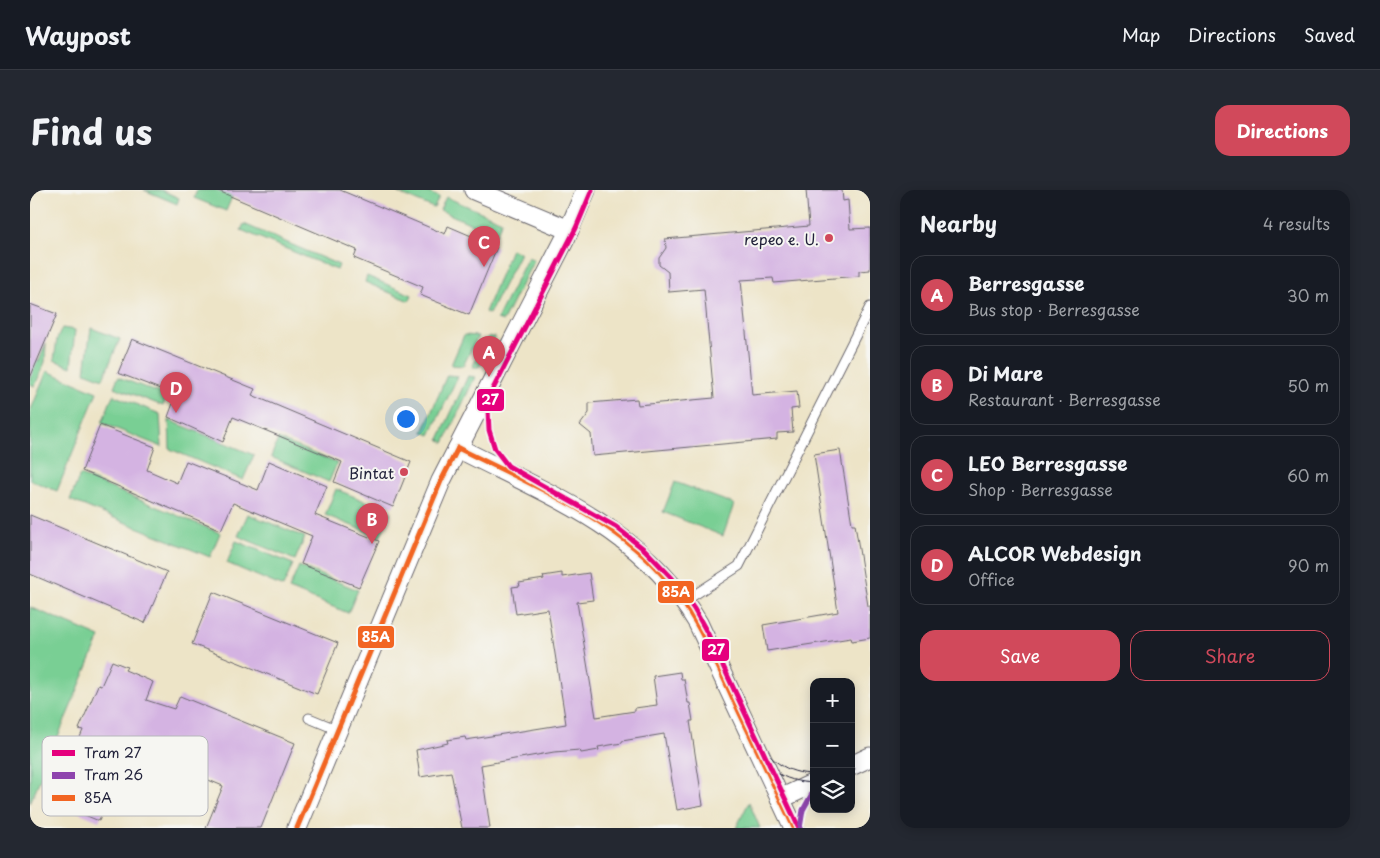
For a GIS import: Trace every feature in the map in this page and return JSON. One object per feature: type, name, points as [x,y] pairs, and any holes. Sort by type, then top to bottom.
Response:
[{"type":"street","points":[[474,190],[569,230]]},
{"type":"street","points":[[297,828],[441,481],[569,230],[586,190]]},
{"type":"street","points":[[458,448],[611,529],[648,558],[685,601],[707,640],[794,828]]},
{"type":"street","points":[[855,764],[870,757]]},
{"type":"street","points":[[780,799],[810,785]]},
{"type":"lane","points":[[685,601],[739,566],[870,307]]},
{"type":"lane","points":[[309,718],[338,730]]},
{"type":"green space","points":[[144,190],[161,190],[179,198],[177,204]]},
{"type":"green space","points":[[197,190],[235,190],[226,211],[194,198]]},
{"type":"green space","points":[[399,190],[422,190],[439,197],[434,208],[398,193]]},
{"type":"green space","points":[[446,197],[502,221],[496,235],[440,210]]},
{"type":"green space","points":[[244,224],[339,265],[337,270],[241,230]]},
{"type":"green space","points":[[511,249],[520,253],[489,314],[485,312]]},
{"type":"green space","points":[[528,257],[534,260],[503,321],[497,319]]},
{"type":"green space","points":[[367,276],[412,295],[409,301],[365,282]]},
{"type":"green space","points":[[62,328],[75,330],[71,367],[54,360],[57,339]]},
{"type":"green space","points":[[91,328],[120,339],[103,379],[85,372]]},
{"type":"green space","points":[[464,335],[478,336],[463,366],[451,365]]},
{"type":"green space","points":[[488,337],[495,337],[479,367],[472,367]]},
{"type":"green space","points":[[46,343],[45,362],[35,386],[30,384],[30,358],[39,361]]},
{"type":"green space","points":[[47,371],[97,392],[57,491],[30,480],[30,412]]},
{"type":"green space","points":[[447,375],[458,376],[430,435],[423,432]]},
{"type":"green space","points":[[468,376],[475,377],[444,443],[439,439]]},
{"type":"green space","points":[[118,377],[167,396],[163,406],[114,387]]},
{"type":"green space","points":[[113,395],[160,414],[162,447],[102,423]]},
{"type":"green space","points":[[169,420],[254,455],[243,480],[170,449]]},
{"type":"green space","points":[[278,439],[337,463],[329,482],[271,457]]},
{"type":"green space","points":[[80,475],[220,533],[210,557],[70,500]]},
{"type":"green space","points":[[675,482],[734,504],[723,536],[663,512]]},
{"type":"green space","points":[[336,489],[391,512],[380,537],[325,515]]},
{"type":"green space","points":[[248,514],[305,537],[295,560],[238,536]]},
{"type":"green space","points":[[236,541],[293,564],[283,587],[227,563]]},
{"type":"green space","points":[[299,566],[358,590],[348,613],[289,589]]},
{"type":"green space","points":[[30,607],[100,637],[58,736],[42,736],[42,775],[30,803]]},
{"type":"green space","points":[[749,802],[760,828],[736,828]]},
{"type":"building","points":[[216,190],[340,190],[445,234],[448,226],[497,247],[469,315],[420,295],[423,287],[354,258],[357,250]]},
{"type":"building","points":[[806,190],[842,190],[843,201],[848,200],[850,229],[870,228],[870,270],[859,271],[859,276],[774,283],[773,278],[741,280],[752,395],[797,391],[799,408],[791,409],[793,432],[777,433],[777,439],[593,456],[591,434],[580,425],[589,413],[589,403],[637,399],[638,405],[714,398],[704,289],[669,292],[668,272],[659,265],[659,258],[666,248],[665,239],[809,226]]},
{"type":"building","points":[[30,304],[57,314],[30,378]]},
{"type":"building","points":[[132,339],[255,389],[252,395],[411,462],[393,507],[334,482],[342,462],[233,417],[223,442],[168,417],[176,395],[118,373]]},
{"type":"building","points":[[100,425],[155,447],[147,470],[177,483],[186,461],[258,490],[269,461],[327,486],[315,515],[379,541],[359,587],[301,564],[312,536],[233,503],[221,530],[82,471]]},
{"type":"building","points":[[840,450],[852,524],[855,524],[868,606],[870,606],[870,638],[852,641],[851,638],[767,651],[763,625],[838,612],[814,454]]},
{"type":"building","points":[[30,515],[167,572],[145,623],[30,574]]},
{"type":"building","points":[[562,573],[562,577],[589,573],[593,600],[577,602],[596,717],[635,711],[635,708],[657,705],[653,676],[680,672],[681,679],[684,679],[688,703],[690,703],[693,721],[690,721],[703,805],[677,810],[664,734],[622,741],[622,743],[598,747],[599,750],[581,753],[580,750],[554,752],[481,765],[490,828],[462,828],[451,772],[420,777],[416,750],[448,743],[447,740],[465,737],[466,740],[566,724],[548,609],[516,614],[512,587],[520,586],[519,583],[544,579],[543,576]]},
{"type":"building","points":[[213,592],[338,643],[317,694],[192,644]]},
{"type":"building","points":[[112,661],[127,667],[125,670],[153,682],[146,700],[174,709],[180,696],[295,743],[261,828],[206,828],[223,786],[208,780],[208,736],[81,736],[83,730],[79,729],[98,685],[101,686]]},
{"type":"building","points":[[87,816],[101,816],[99,821]]},
{"type":"tram line","name":"27","points":[[592,190],[576,228],[493,389],[488,410],[489,430],[495,449],[508,466],[616,527],[645,550],[672,578],[694,609],[708,634],[799,828]]},
{"type":"tram line","points":[[755,734],[765,751],[778,763],[795,771],[810,774]]},
{"type":"tram line","points":[[748,739],[759,758],[774,771],[792,780],[810,783]]},
{"type":"tram line","name":"26","points":[[800,828],[803,810],[810,797]]},
{"type":"transit line","name":"85A","points":[[458,448],[534,485],[583,512],[629,544],[664,577],[677,593],[708,645],[794,828]]},
{"type":"transit line","name":"85A","points":[[297,828],[441,481],[458,448]]},
{"type":"place","name":"repeo e. U.","points":[[829,238]]},
{"type":"place","name":"LEO Berresgasse","points":[[484,267]]},
{"type":"place","name":"Berresgasse","points":[[489,377]]},
{"type":"place","name":"ALCOR Webdesign","points":[[176,413]]},
{"type":"place","name":"Bintat","points":[[404,472]]},
{"type":"place","name":"Di Mare","points":[[372,544]]}]
